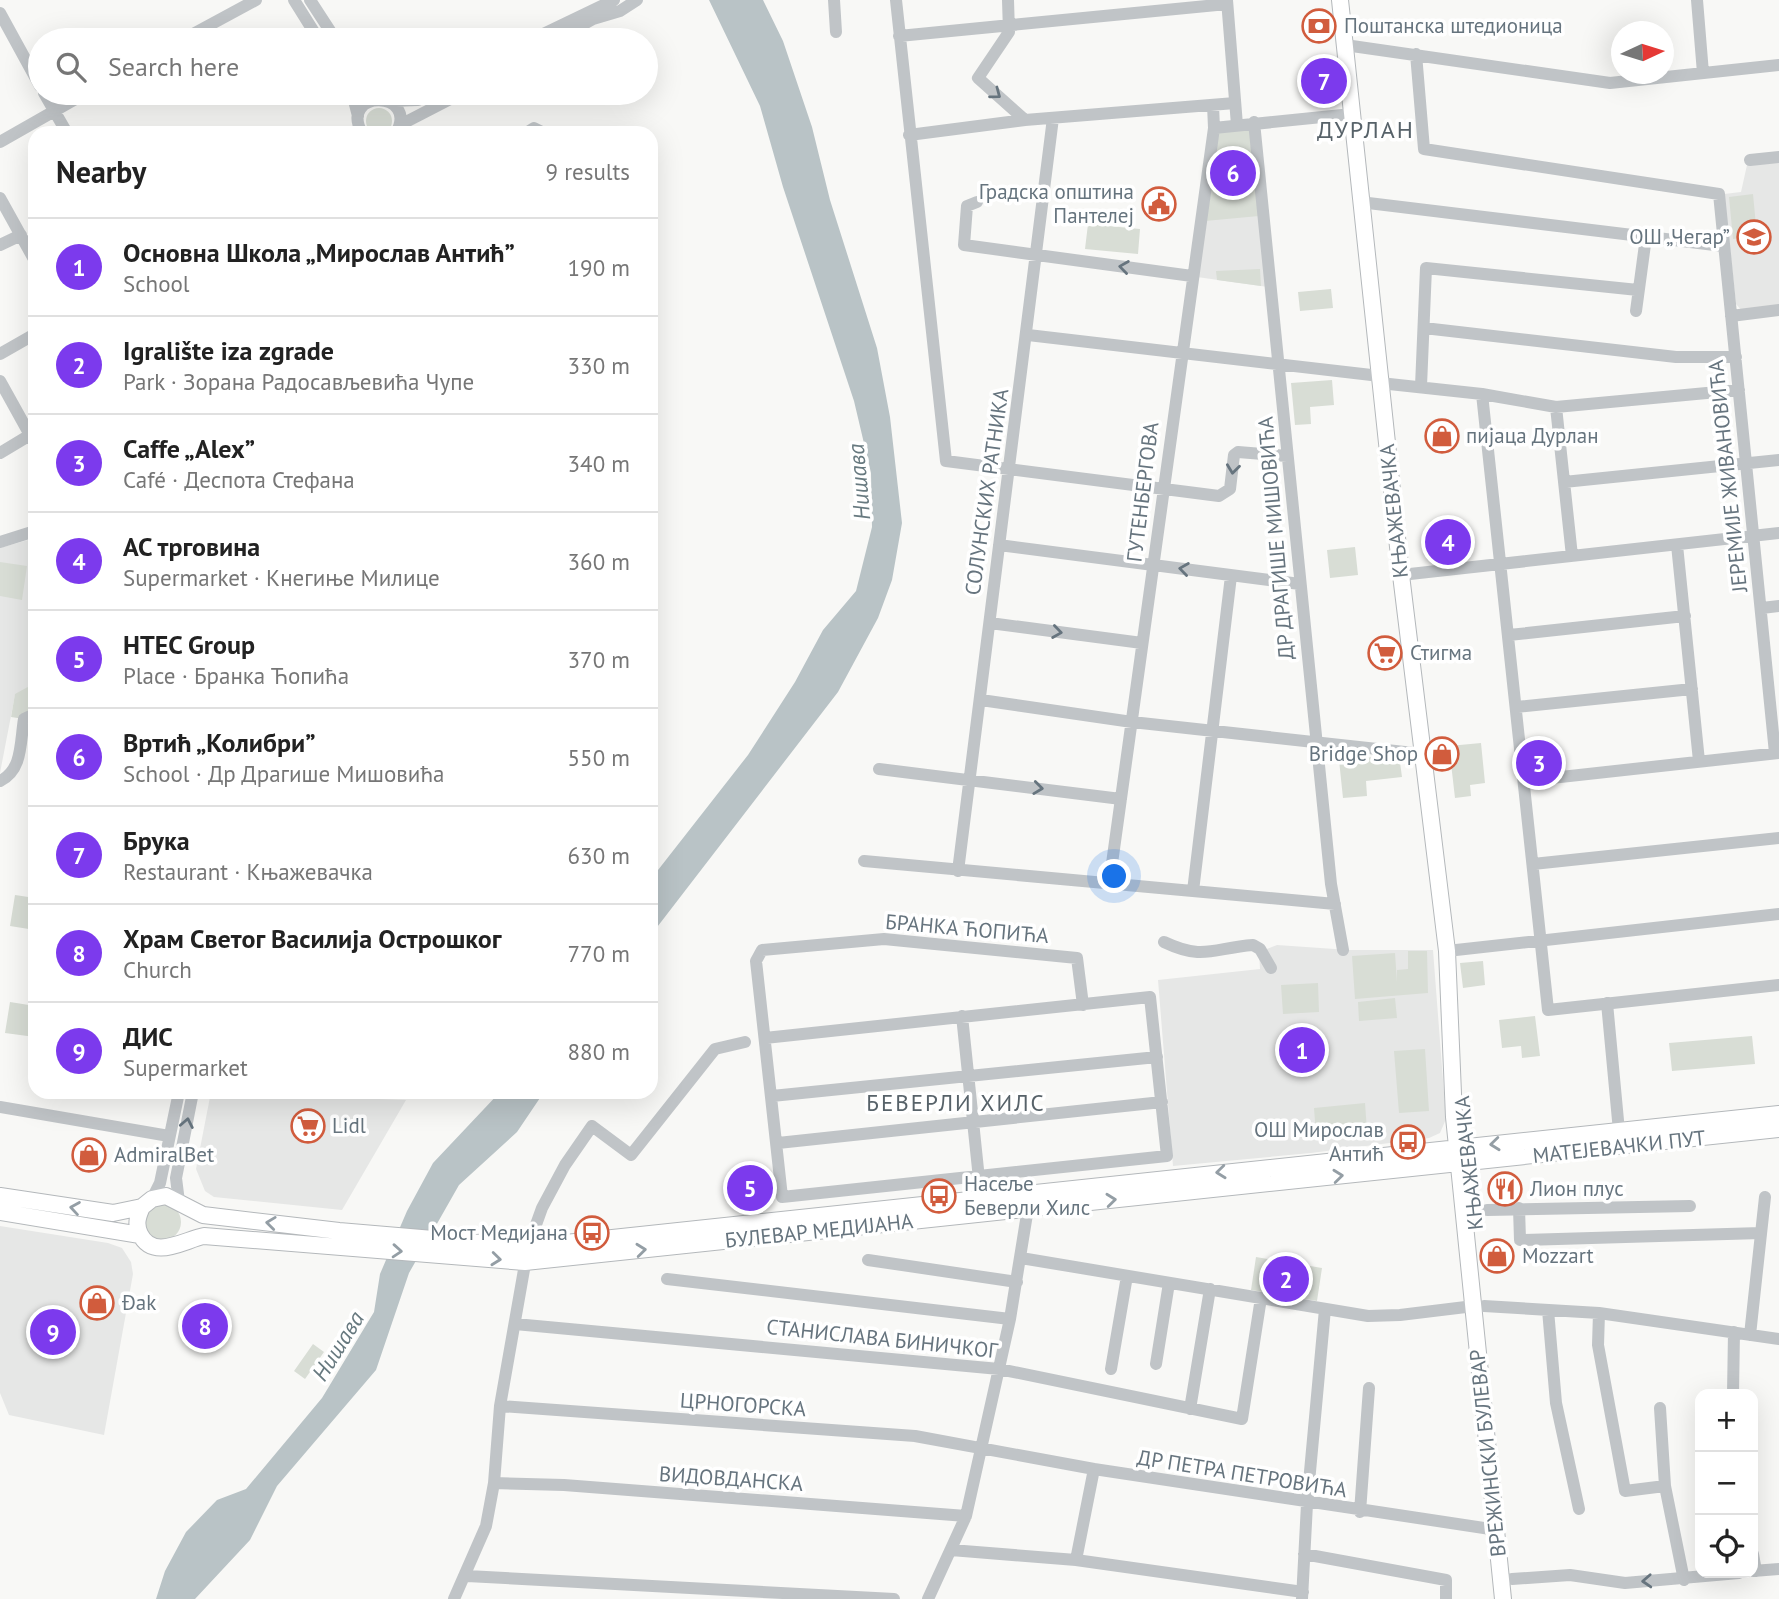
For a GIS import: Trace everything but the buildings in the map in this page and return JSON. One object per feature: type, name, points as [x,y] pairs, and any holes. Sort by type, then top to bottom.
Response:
[{"type":"main road","name":"КЊАЖЕВАЧКА","points":[[1340,0],[1401,575],[1447,951],[1451,1021],[1456,1030],[1463,1155],[1479,1306]]},
{"type":"main road","name":"МАТЕЈЕВАЧКИ ПУТ","points":[[1463,1155],[1619,1131],[1779,1114]]},
{"type":"main road","name":"МАТЕЈЕВАЧКИ ПУТ","points":[[1463,1155],[1779,1129]]},
{"type":"main road","name":"БУЛЕВАР МЕДИЈАНА","points":[[526,1255],[981,1198],[1463,1155]]},
{"type":"main road","name":"БУЛЕВАР МЕДИЈАНА","points":[[0,1196],[102,1212],[147,1203],[166,1196],[203,1215],[526,1255],[1028,1208],[1463,1155]]},
{"type":"main road","points":[[140,1235],[137,1221],[147,1203]]},
{"type":"main road","points":[[179,1243],[188,1230],[181,1204]]},
{"type":"main road","name":"БУЛЕВАР МЕДИЈАНА","points":[[0,1212],[140,1235],[157,1247],[168,1248],[204,1236],[329,1247],[471,1250]]},
{"type":"main road","name":"ВРЕЖИНСКИ БУЛЕВАР","points":[[1479,1306],[1503,1599]]},
{"type":"main road","name":"ВРЕЖИНСКИ БУЛЕВАР","points":[[1479,1306],[1513,1599]]},
{"type":"street","points":[[204,28],[256,0]]},
{"type":"street","points":[[294,0],[312,28]]},
{"type":"street","points":[[310,0],[328,28]]},
{"type":"street","points":[[556,28],[614,0]]},
{"type":"street","points":[[577,28],[593,19],[620,11],[636,0]]},
{"type":"street","points":[[834,0],[836,32]]},
{"type":"street","points":[[896,0],[946,461],[1219,496],[1230,489],[1234,455],[1238,452],[1287,456]]},
{"type":"street","points":[[1008,0],[1011,25],[1009,32],[978,78],[1025,120]]},
{"type":"street","points":[[1697,0],[1703,73]]},
{"type":"street","points":[[899,36],[1227,2],[1237,125]]},
{"type":"street","points":[[0,13],[28,64]]},
{"type":"street","points":[[1345,45],[1610,83],[1779,65]]},
{"type":"street","name":"ЈЕРЕМИЈЕ ЖИВАНОВИЋА","points":[[1416,54],[1424,149],[1719,194],[1762,608],[1774,680],[1777,753]]},
{"type":"street","points":[[909,135],[1025,120],[1235,103]]},
{"type":"street","points":[[51,105],[63,126]]},
{"type":"street","points":[[0,142],[65,105]]},
{"type":"street","points":[[355,105],[359,123]]},
{"type":"street","points":[[359,123],[367,105]]},
{"type":"street","points":[[392,105],[399,111],[399,126]]},
{"type":"street","points":[[406,126],[442,105]]},
{"type":"street","name":"ГУТЕНБЕРГОВА","points":[[1109,885],[1214,128],[1213,105]]},
{"type":"street","points":[[1214,128],[1352,114]]},
{"type":"street","name":"СОЛУНСКИХ РАТНИКА","points":[[958,871],[1038,256],[1053,118]]},
{"type":"street","name":"ДР ДРАГИШЕ МИШОВИЋА","points":[[1254,122],[1316,743],[1343,950]]},
{"type":"street","points":[[1750,160],[1779,157]]},
{"type":"street","points":[[0,198],[28,248]]},
{"type":"street","points":[[977,202],[967,206],[964,245],[1192,276]]},
{"type":"street","points":[[1360,202],[1724,246]]},
{"type":"street","points":[[0,245],[21,236]]},
{"type":"street","points":[[1636,311],[1646,237]]},
{"type":"street","points":[[1420,386],[1426,268],[1638,290]]},
{"type":"street","points":[[1731,316],[1779,310]]},
{"type":"street","points":[[1424,327],[1676,357],[1736,357]]},
{"type":"street","points":[[1028,335],[1279,366],[1556,407],[1739,390]]},
{"type":"street","points":[[0,354],[28,338]]},
{"type":"street","points":[[0,381],[28,431]]},
{"type":"street","points":[[1482,394],[1548,1010],[1779,985]]},
{"type":"street","points":[[1556,407],[1572,556]]},
{"type":"street","points":[[0,453],[28,442]]},
{"type":"street","points":[[1564,482],[1779,460]]},
{"type":"street","points":[[0,542],[28,533]]},
{"type":"street","points":[[1401,575],[1779,533]]},
{"type":"street","points":[[999,545],[1300,584]]},
{"type":"street","points":[[1677,545],[1699,761]]},
{"type":"street","points":[[1193,891],[1231,576]]},
{"type":"street","points":[[1762,608],[1779,606]]},
{"type":"street","points":[[1509,635],[1685,617]]},
{"type":"street","points":[[990,622],[1142,643]]},
{"type":"street","points":[[1516,707],[1692,689]]},
{"type":"street","points":[[981,700],[1132,722],[1423,754]]},
{"type":"street","points":[[0,781],[12,775],[17,764],[24,719],[28,717]]},
{"type":"street","points":[[1524,781],[1777,753]]},
{"type":"street","points":[[879,768],[1121,799]]},
{"type":"street","points":[[1533,864],[1779,838]]},
{"type":"street","points":[[864,861],[1335,904]]},
{"type":"street","points":[[1447,951],[1779,914]]},
{"type":"street","name":"БРАНКА ЋОПИЋА","points":[[782,1197],[756,961],[765,948],[884,939],[1077,958],[1083,1005]]},
{"type":"street","points":[[1164,942],[1188,953],[1215,953],[1253,945],[1259,949],[1271,968]]},
{"type":"street","points":[[765,1038],[1150,997],[1162,1102],[778,1143]]},
{"type":"street","points":[[1607,1003],[1619,1131]]},
{"type":"street","points":[[962,1016],[981,1198]]},
{"type":"street","points":[[454,1599],[467,1576],[486,1526],[494,1483],[500,1406],[526,1255],[542,1208],[565,1165],[593,1126],[631,1155],[715,1049],[745,1042]]},
{"type":"street","points":[[772,1096],[1157,1057]]},
{"type":"street","points":[[147,1203],[160,1183],[177,1099]]},
{"type":"street","points":[[181,1204],[176,1178],[192,1099]]},
{"type":"street","name":"БУЛЕВАР МЕДИЈАНА","points":[[782,1197],[1167,1156],[1162,1102]]},
{"type":"street","points":[[0,1107],[169,1136]]},
{"type":"street","points":[[1750,1335],[1765,1197]]},
{"type":"street","points":[[1487,1210],[1690,1206]]},
{"type":"street","points":[[928,1599],[966,1517],[1010,1319],[1028,1208]]},
{"type":"street","points":[[1519,1208],[1520,1240],[1761,1233]]},
{"type":"street","points":[[1021,1258],[1368,1315],[1401,1315],[1479,1306],[1548,1310],[1599,1313],[1779,1339]]},
{"type":"street","points":[[868,1260],[1017,1282]]},
{"type":"street","points":[[1111,1369],[1127,1276]]},
{"type":"street","points":[[667,1279],[1010,1319]]},
{"type":"street","points":[[1156,1364],[1169,1283]]},
{"type":"street","points":[[1190,1409],[1210,1289]]},
{"type":"street","name":"СТАНИСЛАВА БИНИЧКОГ","points":[[515,1324],[999,1369],[1242,1419],[1261,1298]]},
{"type":"street","points":[[951,1550],[1076,1560],[1302,1595],[1307,1504],[1325,1309]]},
{"type":"street","points":[[1548,1310],[1556,1403],[1579,1509]]},
{"type":"street","points":[[1599,1313],[1598,1345],[1625,1491],[1665,1486]]},
{"type":"street","points":[[1733,1389],[1734,1332]]},
{"type":"street","points":[[1360,1512],[1369,1388]]},
{"type":"street","name":"ЦРНОГОРСКА","points":[[500,1406],[915,1436],[983,1447]]},
{"type":"street","points":[[1660,1408],[1665,1486],[1684,1580]]},
{"type":"street","name":"ДР ПЕТРА ПЕТРОВИЋА","points":[[983,1447],[1094,1469],[1307,1504],[1497,1530]]},
{"type":"street","points":[[1076,1560],[1094,1469]]},
{"type":"street","name":"ВИДОВДАНСКА","points":[[494,1483],[564,1485],[966,1517]]},
{"type":"street","points":[[1304,1555],[1446,1580],[1446,1599]]},
{"type":"street","points":[[1758,1571],[1779,1569]]},
{"type":"street","points":[[1511,1579],[1562,1575],[1625,1583],[1700,1578]]},
{"type":"street","points":[[467,1576],[642,1592],[894,1599]]},
{"type":"shaded area","points":[[709,0],[763,0],[783,41],[812,127],[830,200],[877,348],[890,417],[902,523],[892,580],[878,618],[838,692],[658,926],[658,870],[748,755],[795,682],[823,630],[856,591],[872,527],[871,473],[854,401],[783,187],[760,106]]},
{"type":"shaded area","points":[[374,109],[384,109],[391,116],[391,126],[367,126],[367,116]]},
{"type":"shaded area","points":[[1251,128],[1268,287],[1197,277],[1217,131]]},
{"type":"shaded area","points":[[1251,128],[1259,216],[1205,221],[1217,131]]},
{"type":"shaded area","name":"ОШ „Чегар”","points":[[1779,162],[1779,308],[1743,312],[1736,304],[1724,194],[1741,192],[1747,165]]},
{"type":"shaded area","points":[[1753,194],[1757,236],[1733,239],[1729,197]]},
{"type":"shaded area","points":[[1088,224],[1140,229],[1138,254],[1085,249]]},
{"type":"shaded area","points":[[1260,269],[1261,286],[1217,280],[1216,271]]},
{"type":"shaded area","points":[[1331,289],[1333,308],[1300,311],[1298,292]]},
{"type":"shaded area","points":[[1332,380],[1334,405],[1310,407],[1311,424],[1295,425],[1291,383]]},
{"type":"shaded area","points":[[28,540],[28,687],[15,695],[0,773],[0,548]]},
{"type":"shaded area","points":[[1355,547],[1358,575],[1330,578],[1327,550]]},
{"type":"shaded area","points":[[0,562],[27,566],[22,600],[0,596]]},
{"type":"shaded area","points":[[28,687],[28,717],[11,717],[15,694]]},
{"type":"shaded area","points":[[1481,743],[1485,783],[1470,785],[1471,796],[1455,798],[1449,746]]},
{"type":"shaded area","points":[[1399,755],[1402,777],[1366,781],[1367,796],[1343,798],[1339,760]]},
{"type":"shaded area","points":[[15,895],[28,897],[28,929],[10,926]]},
{"type":"shaded area","points":[[1277,945],[1349,950],[1433,950],[1446,1119],[1440,1133],[1429,1138],[1311,1153],[1173,1166],[1158,980],[1260,969],[1259,952]]},
{"type":"shaded area","points":[[1408,951],[1427,951],[1428,993],[1355,999],[1352,956],[1395,953],[1397,982],[1397,970],[1408,969]]},
{"type":"shaded area","points":[[1483,961],[1485,985],[1463,988],[1460,963]]},
{"type":"shaded area","points":[[1318,983],[1319,1012],[1283,1014],[1281,985]]},
{"type":"shaded area","points":[[1395,998],[1397,1018],[1359,1021],[1358,1002]]},
{"type":"shaded area","points":[[10,1002],[28,1005],[28,1036],[5,1033]]},
{"type":"shaded area","points":[[1535,1016],[1540,1056],[1522,1058],[1521,1046],[1502,1048],[1499,1020]]},
{"type":"shaded area","points":[[1752,1036],[1755,1064],[1672,1071],[1669,1043]]},
{"type":"shaded area","points":[[1425,1049],[1429,1111],[1399,1113],[1394,1051]]},
{"type":"shaded area","points":[[210,1099],[406,1100],[342,1210],[214,1197],[205,1191],[196,1169]]},
{"type":"shaded area","points":[[493,1099],[539,1099],[517,1132],[459,1185],[409,1273],[376,1370],[277,1486],[250,1540],[195,1599],[156,1599],[165,1571],[186,1532],[217,1500],[246,1489],[322,1398],[374,1312],[380,1274],[407,1211],[433,1163]]},
{"type":"shaded area","points":[[1365,1103],[1367,1130],[1316,1134],[1314,1108]]},
{"type":"shaded area","points":[[163,1204],[176,1209],[181,1222],[176,1235],[163,1240],[150,1235],[145,1222],[150,1209]]},
{"type":"shaded area","points":[[0,1226],[108,1243],[122,1248],[131,1262],[133,1274],[104,1435],[9,1415],[0,1393]]},
{"type":"shaded area","points":[[1256,1257],[1322,1268],[1317,1301],[1251,1290]]},
{"type":"shaded area","points":[[313,1344],[324,1352],[305,1379],[294,1371]]},
{"type":"place","name":"Поштанска штедионица","points":[[1319,26]]},
{"type":"place","name":"Брука","points":[[1324,81]]},
{"type":"place","name":"Вртић „Колибри”","points":[[1233,173]]},
{"type":"place","name":"Градска општина Пантелеј","points":[[1159,204]]},
{"type":"place","name":"ОШ „Чегар”","points":[[1754,237]]},
{"type":"place","name":"пијаца Дурлан","points":[[1442,436]]},
{"type":"place","name":"АС трговина","points":[[1448,542]]},
{"type":"place","name":"Стигма","points":[[1385,653]]},
{"type":"place","name":"Bridge Shop","points":[[1442,754]]},
{"type":"place","name":"Caffe „Alex”","points":[[1539,763]]},
{"type":"place","name":"Основна Школа „Мирослав Антић”","points":[[1302,1050]]},
{"type":"place","name":"Lidl","points":[[308,1126]]},
{"type":"place","name":"ОШ Мирослав Антић","points":[[1408,1142]]},
{"type":"place","name":"AdmiralBet","points":[[89,1155]]},
{"type":"place","name":"HTEC Group","points":[[750,1188]]},
{"type":"place","name":"Лион плус","points":[[1505,1189]]},
{"type":"place","name":"Насеље Беверли Хилс","points":[[939,1196]]},
{"type":"place","name":"Мост Медијана","points":[[592,1233]]},
{"type":"place","name":"Mozzart","points":[[1497,1256]]},
{"type":"place","name":"Igralište iza zgrade","points":[[1286,1279]]},
{"type":"place","name":"Đak","points":[[97,1303]]},
{"type":"place","name":"Храм Светог Василија Острошког","points":[[205,1326]]},
{"type":"place","name":"ДИС","points":[[53,1332]]},
{"type":"district","name":"ДУРЛАН","points":[[1366,130]]},
{"type":"district","name":"БЕВЕРЛИ ХИЛС","points":[[956,1103]]},
{"type":"water label","name":"Нишава","points":[[859,482]]},
{"type":"water label","name":"Нишава","points":[[338,1346]]}]
